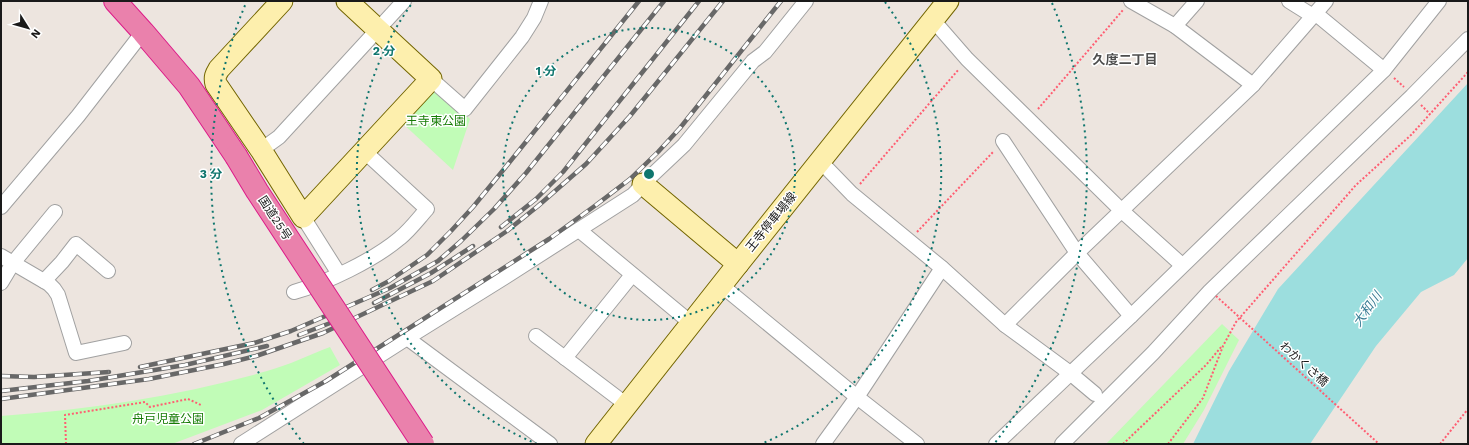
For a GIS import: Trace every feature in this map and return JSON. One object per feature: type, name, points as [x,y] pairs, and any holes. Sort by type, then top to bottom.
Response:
[{"type":"highway","name":"国道25号","points":[[115,1],[189,86],[423,444]]},
{"type":"street","points":[[282,1],[219,69],[216,74],[216,84],[261,150],[339,274]]},
{"type":"street","points":[[347,1],[465,109],[522,37],[534,18],[541,1]]},
{"type":"street","points":[[261,150],[279,137],[404,1]]},
{"type":"street","points":[[241,444],[627,199],[684,145],[753,61],[765,52],[806,1]]},
{"type":"street","name":"王寺停車場線","points":[[596,444],[948,1]]},
{"type":"street","points":[[1131,1],[1175,26],[1253,85]]},
{"type":"street","points":[[1175,26],[1197,1]]},
{"type":"street","points":[[1289,1],[1314,14],[1384,70]]},
{"type":"street","points":[[1005,325],[1077,253],[1253,85],[1326,1]]},
{"type":"street","points":[[996,444],[1131,316],[1384,70],[1438,1]]},
{"type":"street","points":[[933,20],[967,59],[1122,211],[1182,265]]},
{"type":"street","points":[[1,207],[78,116],[143,32]]},
{"type":"street","points":[[1062,444],[1153,353],[1210,291],[1412,96],[1468,38]]},
{"type":"street","points":[[303,217],[431,79]]},
{"type":"street","points":[[1003,141],[1077,253],[1131,316]]},
{"type":"street","points":[[294,292],[313,286],[376,255],[400,239],[427,209],[364,151]]},
{"type":"street","points":[[820,161],[852,194],[942,268],[1005,325],[1070,373],[1095,394]]},
{"type":"street","points":[[642,184],[738,264]]},
{"type":"street","points":[[1,283],[13,263],[56,212]]},
{"type":"street","points":[[579,230],[691,323]]},
{"type":"street","points":[[44,281],[76,244],[108,271]]},
{"type":"street","points":[[1,256],[44,281],[54,289],[58,295],[76,353],[124,343]]},
{"type":"street","points":[[823,444],[857,397],[942,268]]},
{"type":"street","points":[[565,358],[632,275]]},
{"type":"street","points":[[721,285],[857,397],[917,444]]},
{"type":"street","points":[[536,336],[627,405]]},
{"type":"street","points":[[407,338],[550,444]]},
{"type":"path","points":[[852,194],[967,59]]},
{"type":"path","points":[[1168,444],[1203,398],[1223,346],[1236,322],[1356,185],[1411,135],[1468,72]]},
{"type":"path","name":"わかくさ橋","points":[[1216,296],[1379,444]]},
{"type":"path","points":[[1123,444],[1206,365],[1223,346]]},
{"type":"path","points":[[66,444],[65,415],[145,402],[150,407],[188,399],[201,405]]},
{"type":"path","points":[[1440,444],[1468,409]]},
{"type":"green space","name":"王寺東公園","points":[[436,89],[470,119],[453,170],[400,121]]},
{"type":"green space","points":[[1222,324],[1239,340],[1204,410],[1183,444],[1106,444]]},
{"type":"green space","name":"舟戸児童公園","points":[[330,347],[340,365],[262,410],[172,444],[1,444],[1,416],[68,410],[202,388],[275,369]]},
{"type":"water","name":"大和川","points":[[1468,83],[1468,258],[1454,275],[1421,292],[1376,346],[1310,444],[1193,444],[1229,371],[1278,289]]},
{"type":"railway","points":[[372,290],[389,281],[427,255],[451,231],[500,174],[639,1]]},
{"type":"railway","points":[[140,367],[254,343],[291,331],[390,288],[438,261],[494,209],[526,173],[664,1]]},
{"type":"railway","points":[[501,227],[536,199],[563,172],[699,1]]},
{"type":"railway","points":[[1,399],[149,379],[256,356],[323,333],[433,281],[507,231],[586,164],[630,116],[723,1]]},
{"type":"railway","points":[[194,444],[259,418],[326,381],[549,239],[596,205],[630,179],[680,128],[781,1]]},
{"type":"railway","points":[[374,303],[431,273],[473,246]]},
{"type":"railway","points":[[299,335],[338,320]]},
{"type":"railway","points":[[1,391],[88,381],[185,365],[267,346]]},
{"type":"railway","points":[[1,376],[34,377],[109,372]]},
{"type":"district","name":"久度二丁目","points":[[1125,59]]}]
